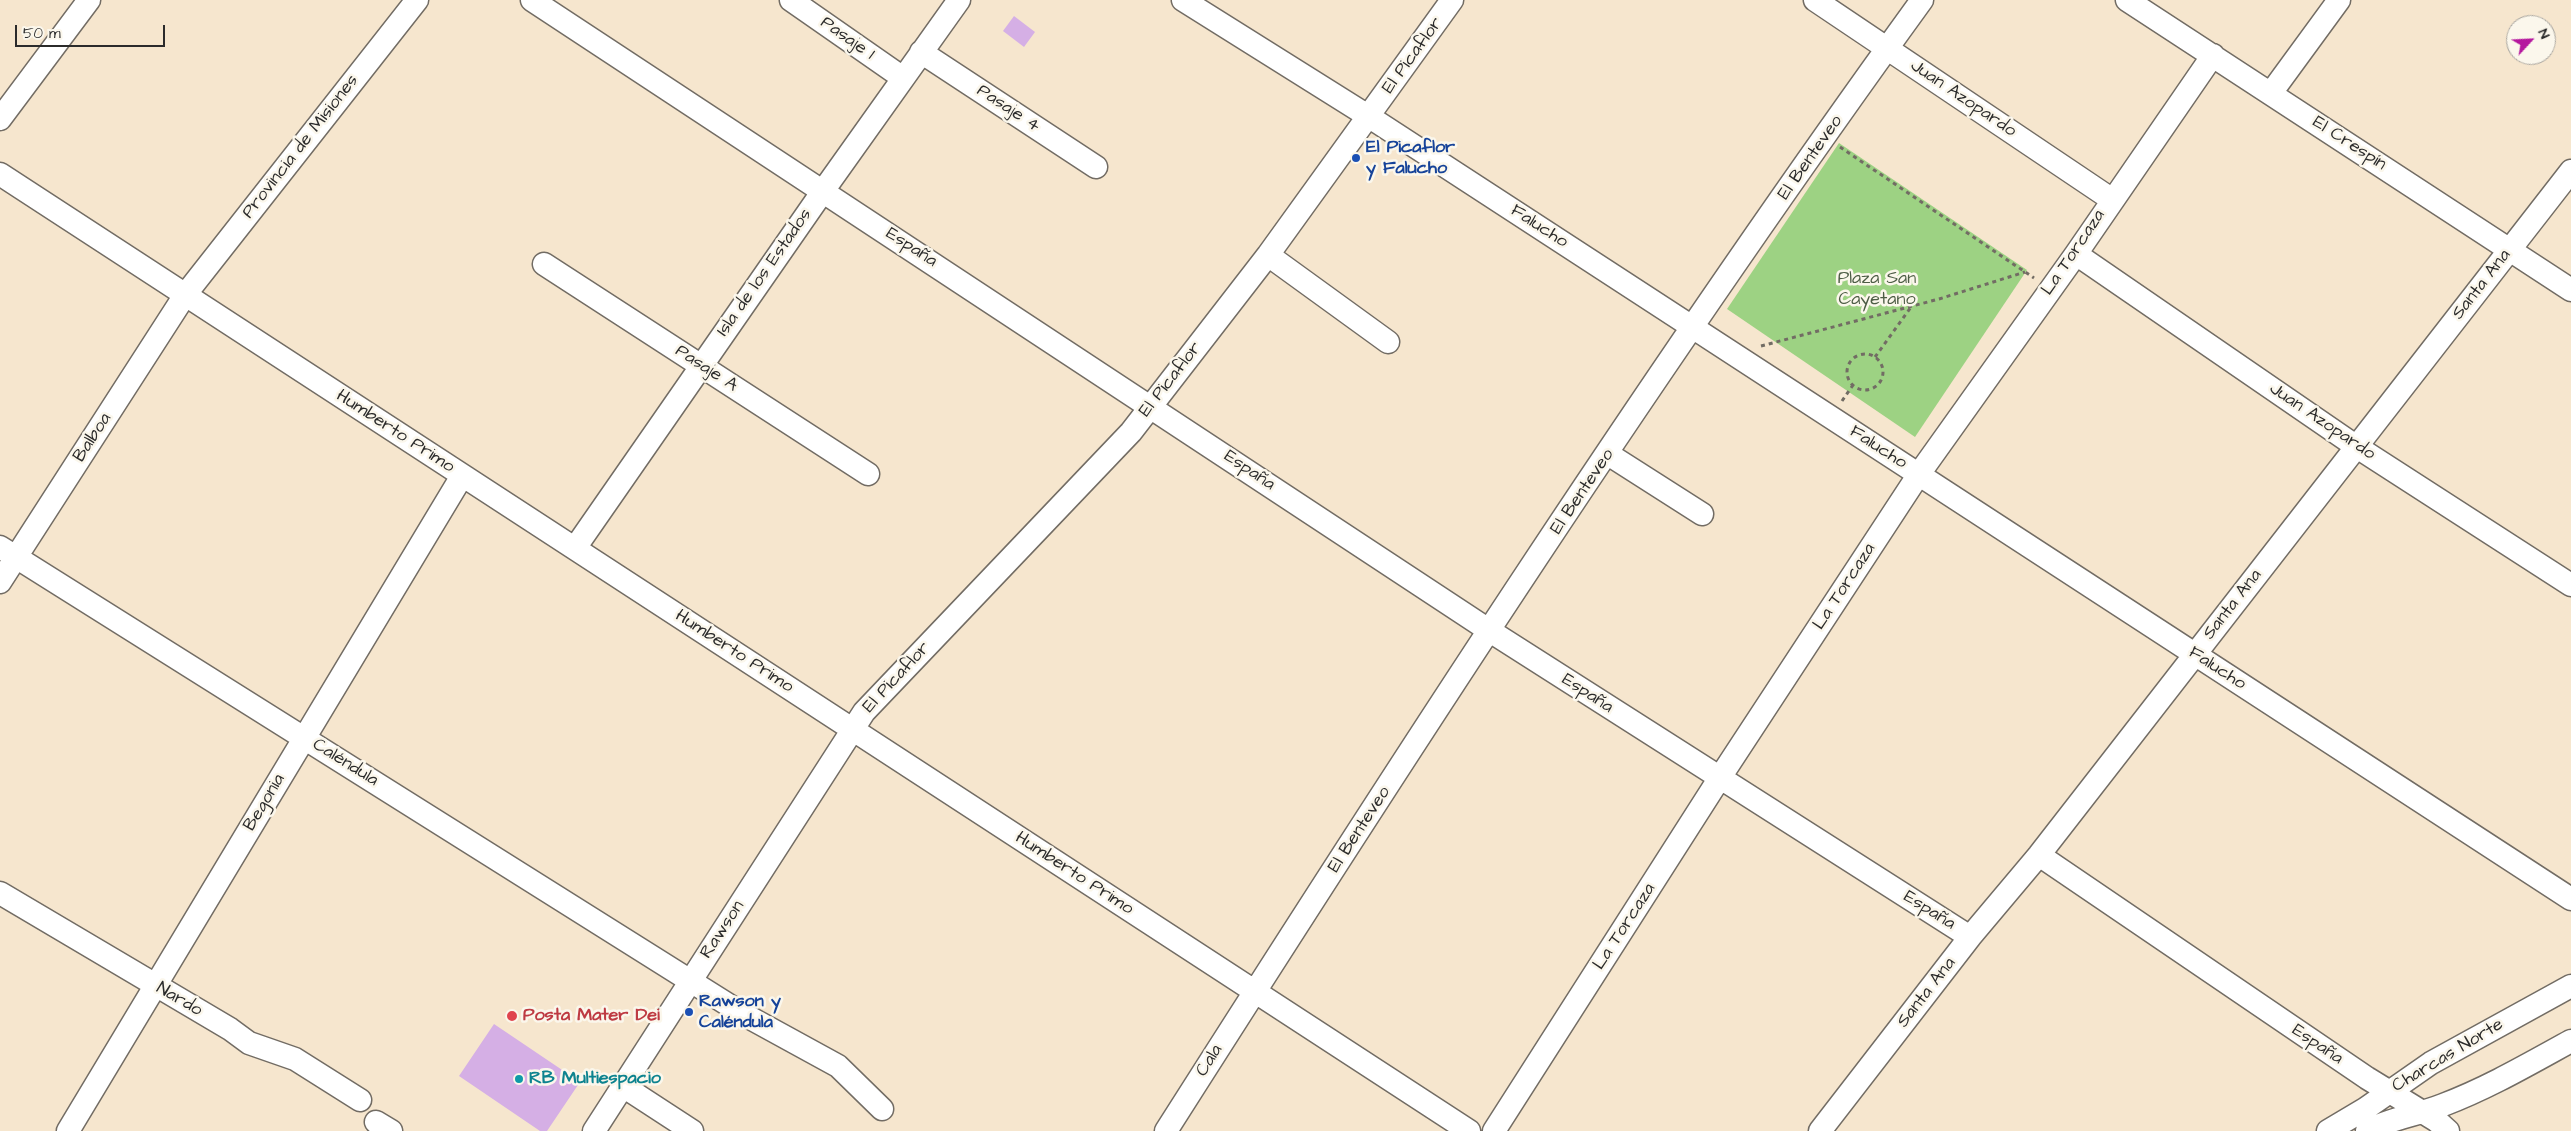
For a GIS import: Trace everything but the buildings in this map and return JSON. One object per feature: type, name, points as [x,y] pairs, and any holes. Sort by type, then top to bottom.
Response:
[{"type":"street","points":[[0,119],[89,0]]},
{"type":"street","name":"Provincia de Misiones","points":[[186,295],[417,0]]},
{"type":"street","name":"España","points":[[532,0],[1490,631],[1719,779],[1970,937]]},
{"type":"street","name":"Pasaje 1","points":[[791,0],[903,78]]},
{"type":"street","name":"Isla de los Estados","points":[[575,548],[823,190],[960,0]]},
{"type":"street","name":"Falucho","points":[[1183,0],[1368,116],[2571,899]]},
{"type":"street","name":"El Picaflor","points":[[852,730],[876,698],[1130,432],[1268,255],[1452,0]]},
{"type":"street","name":"Juan Azopardo","points":[[1815,0],[2111,199]]},
{"type":"street","name":"El Benteveo","points":[[1255,992],[1490,631],[1608,454],[1693,328],[1922,0]]},
{"type":"street","name":"El Crespín","points":[[2127,0],[2571,290]]},
{"type":"street","points":[[2271,93],[2338,0]]},
{"type":"street","name":"Pasaje 4","points":[[921,52],[1096,167]]},
{"type":"street","name":"La Torcaza","points":[[1494,1131],[1719,779],[1919,474],[2076,254],[2111,199],[2213,55]]},
{"type":"street","name":"Santa Ana","points":[[1820,1131],[1970,937],[2039,856],[2571,171]]},
{"type":"street","name":"Humberto Primo","points":[[0,174],[1469,1131]]},
{"type":"street","name":"Juan Azopardo","points":[[2076,254],[2357,447],[2571,585]]},
{"type":"street","points":[[1268,255],[1388,342]]},
{"type":"street","name":"Pasaje A","points":[[544,264],[868,474]]},
{"type":"street","name":"Balboa","points":[[0,582],[8,552],[186,295]]},
{"type":"street","points":[[1608,454],[1702,514]]},
{"type":"street","name":"Begonia","points":[[68,1131],[462,476]]},
{"type":"street","name":"Caléndula","points":[[8,552],[743,1014],[838,1066],[882,1109]]},
{"type":"street","name":"Rawson","points":[[594,1131],[852,730]]},
{"type":"street","name":"España","points":[[2039,856],[2389,1091],[2437,1121],[2448,1131]]},
{"type":"street","name":"Nardo","points":[[0,893],[155,987],[230,1029],[249,1043],[295,1059],[360,1100]]},
{"type":"street","name":"Charcas Norte","points":[[2328,1131],[2365,1109],[2389,1091],[2462,1044],[2571,986]]},
{"type":"street","name":"Cala","points":[[1166,1131],[1255,992]]},
{"type":"street","name":"Charcas Norte","points":[[2367,1131],[2386,1122],[2421,1112],[2473,1093],[2571,1041]]},
{"type":"street","points":[[623,1086],[692,1131]]},
{"type":"path","points":[[1826,137],[2050,289]]},
{"type":"path","points":[[1732,353],[1912,306],[2025,272]]},
{"type":"path","points":[[1875,357],[1912,306]]},
{"type":"path","points":[[1860,354],[1875,357],[1882,369],[1881,380],[1873,388],[1856,388],[1851,384],[1847,372],[1850,361],[1860,354]]},
{"type":"green space","name":"Plaza San Cayetano","points":[[1839,143],[2027,270],[1915,437],[1727,309]]},
{"type":"place","name":"El Picaflor y Falucho","points":[[1356,158]]},
{"type":"place","name":"Rawson y Caléndula","points":[[689,1012]]},
{"type":"place","name":"Posta Mater Dei","points":[[512,1016]]},
{"type":"place","name":"RB Multiespacio","points":[[519,1079]]}]
